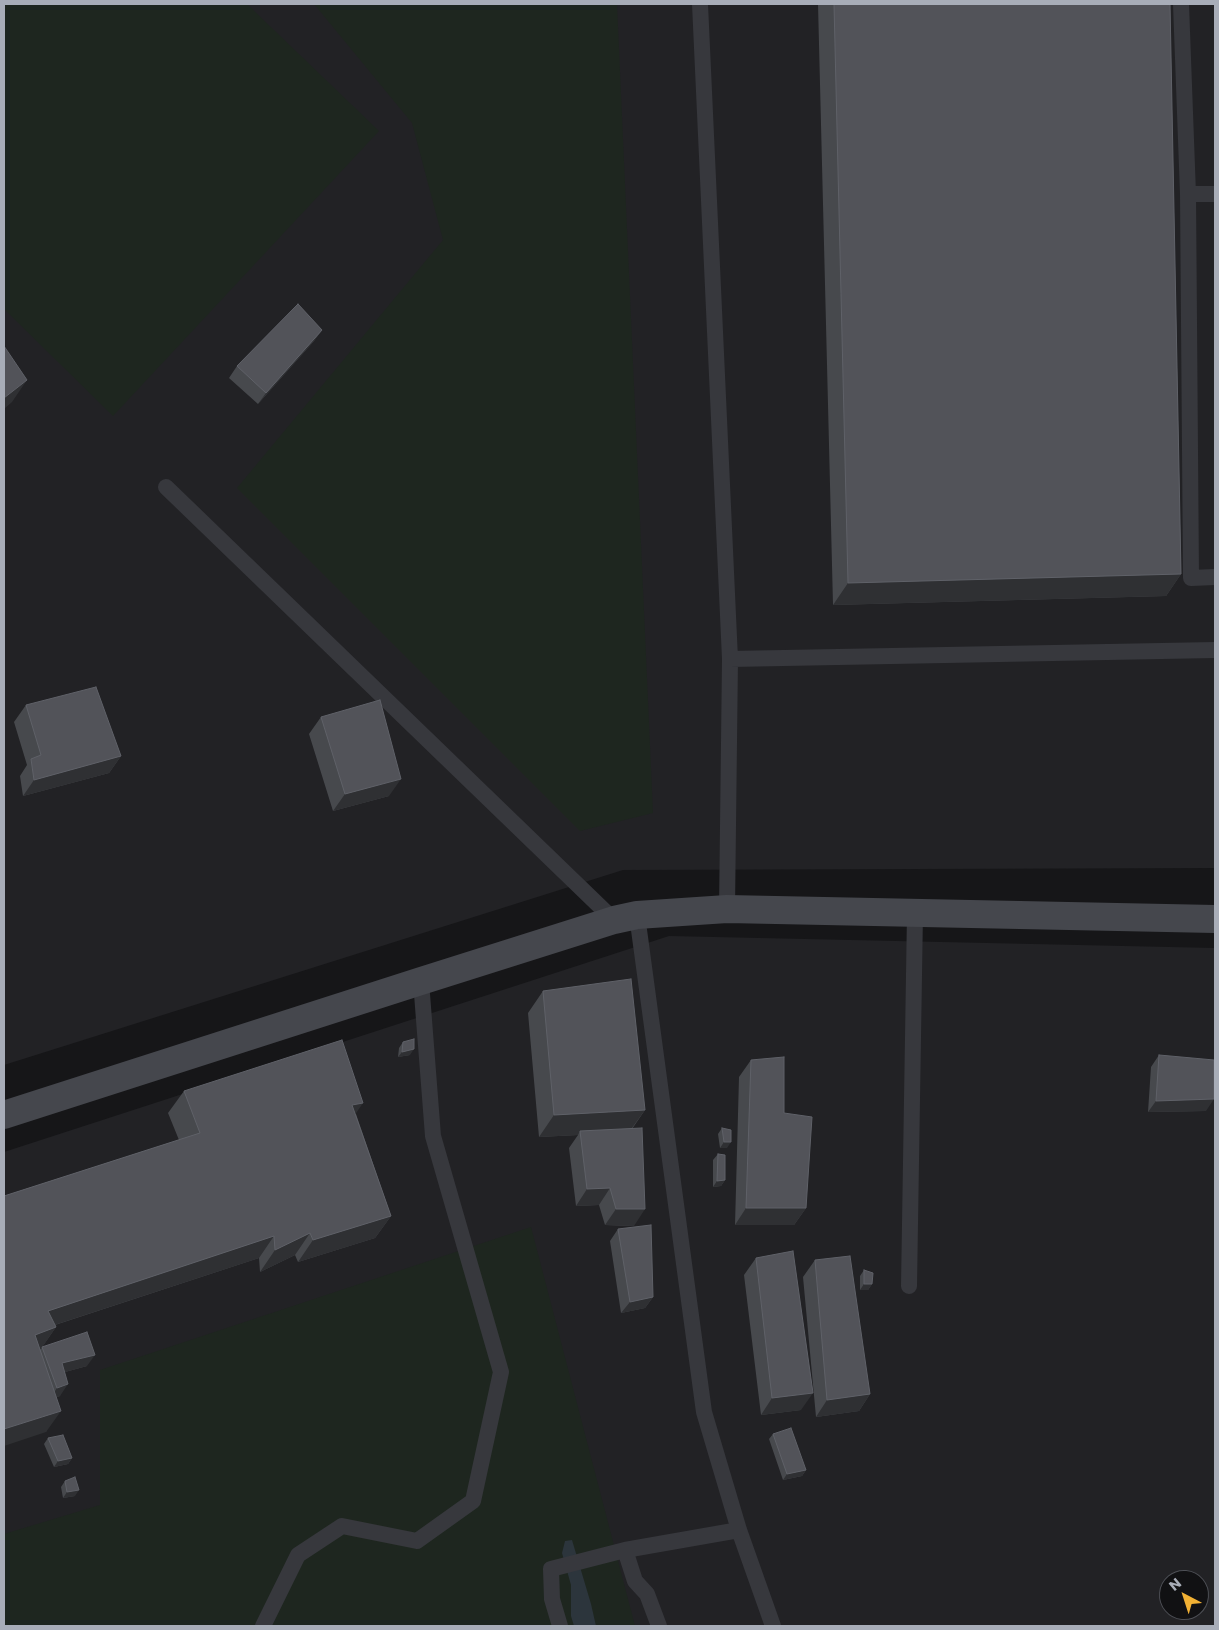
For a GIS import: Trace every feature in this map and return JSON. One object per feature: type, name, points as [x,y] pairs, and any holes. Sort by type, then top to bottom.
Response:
[{"type":"street","points":[[4,1115],[421,981],[625,918],[727,909],[1215,919]]},
{"type":"lane","points":[[700,4],[730,659],[727,909]]},
{"type":"lane","points":[[1181,4],[1188,194],[1191,578],[1215,577]]},
{"type":"lane","points":[[1188,194],[1215,194]]},
{"type":"lane","points":[[166,487],[625,918],[704,1412],[739,1530],[773,1626]]},
{"type":"lane","points":[[730,659],[1215,650]]},
{"type":"lane","points":[[909,1286],[915,913]]},
{"type":"lane","points":[[263,1626],[298,1555],[342,1526],[417,1541],[473,1501],[501,1372],[433,1136],[421,981]]},
{"type":"lane","points":[[560,1626],[552,1599],[550,1569],[625,1550],[739,1530]]},
{"type":"lane","points":[[625,1550],[635,1580],[647,1594],[659,1626]]},
{"type":"shaded area","points":[[4,4],[1215,4],[1215,868],[623,870],[4,1065]]},
{"type":"shaded area","points":[[4,4],[247,4],[379,131],[113,416],[4,309]]},
{"type":"shaded area","points":[[314,4],[617,4],[653,813],[580,831],[237,488],[443,240],[412,123]]},
{"type":"shaded area","points":[[669,936],[1215,948],[1215,1626],[4,1626],[4,1152]]},
{"type":"shaded area","points":[[531,1227],[635,1626],[4,1626],[4,1534],[100,1505],[100,1370]]},
{"type":"shaded area","points":[[572,1540],[596,1626],[574,1626],[571,1616],[571,1585],[562,1553],[565,1541]]},
{"type":"building","points":[[834,4],[1170,4],[1181,574],[848,583]]},
{"type":"building","points":[[298,304],[322,330],[266,393],[237,366]]},
{"type":"building","points":[[4,346],[27,380],[4,398]]},
{"type":"building","points":[[96,687],[121,756],[34,780],[31,759],[41,755],[26,705]]},
{"type":"building","points":[[380,700],[401,779],[345,794],[321,717]]},
{"type":"building","points":[[631,979],[645,1110],[554,1115],[543,991]]},
{"type":"building","points":[[414,1039],[414,1049],[402,1052],[403,1042]]},
{"type":"building","points":[[342,1040],[363,1103],[352,1105],[391,1216],[313,1240],[310,1233],[275,1250],[274,1236],[48,1311],[56,1327],[35,1335],[61,1411],[4,1429],[4,1196],[200,1133],[184,1091]]},
{"type":"building","points":[[1159,1055],[1214,1060],[1214,1099],[1156,1101]]},
{"type":"building","points":[[784,1057],[784,1113],[812,1117],[806,1208],[746,1208],[751,1060]]},
{"type":"building","points":[[642,1128],[645,1209],[616,1209],[610,1188],[587,1189],[580,1131]]},
{"type":"building","points":[[722,1128],[731,1130],[731,1142],[724,1142]]},
{"type":"building","points":[[718,1154],[725,1155],[725,1180],[717,1181]]},
{"type":"building","points":[[651,1225],[653,1297],[630,1302],[618,1229]]},
{"type":"building","points":[[793,1251],[813,1393],[772,1398],[756,1258]]},
{"type":"building","points":[[850,1256],[870,1394],[827,1400],[815,1260]]},
{"type":"building","points":[[864,1270],[873,1273],[872,1284],[864,1284]]},
{"type":"building","points":[[87,1332],[95,1355],[62,1363],[68,1384],[57,1388],[42,1347]]},
{"type":"building","points":[[791,1428],[806,1470],[787,1474],[773,1434]]},
{"type":"building","points":[[63,1435],[72,1458],[58,1461],[48,1438]]},
{"type":"building","points":[[75,1477],[79,1490],[67,1492],[65,1481]]}]
